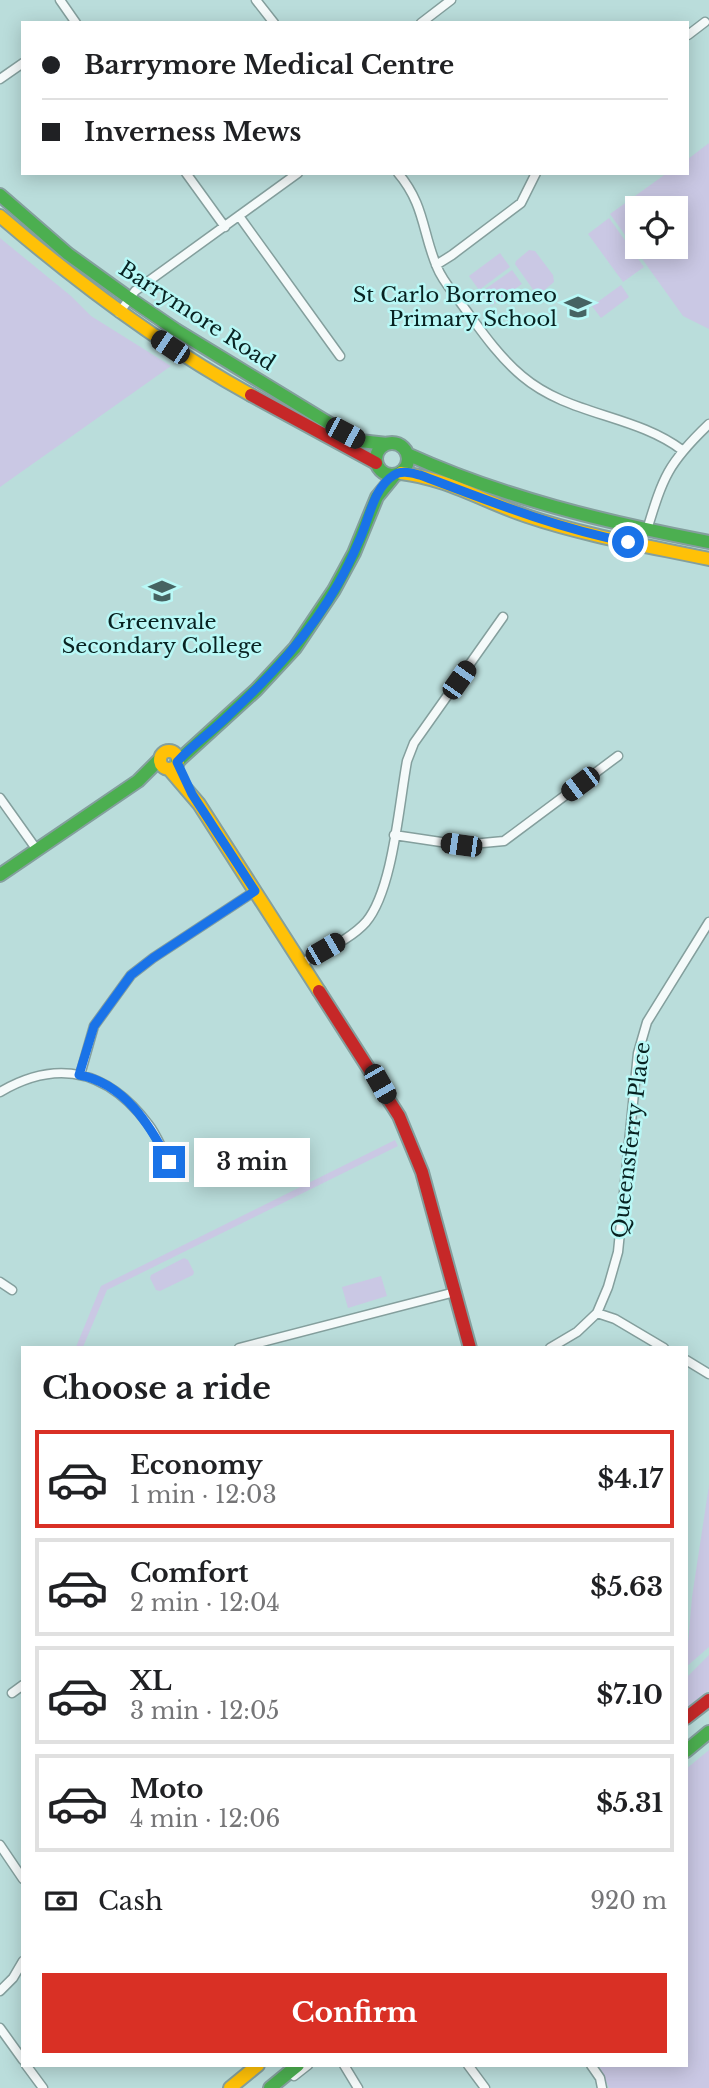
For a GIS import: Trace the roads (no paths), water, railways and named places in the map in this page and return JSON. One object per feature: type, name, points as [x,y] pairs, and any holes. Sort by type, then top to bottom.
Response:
[{"type":"street","points":[[60,0],[75,21]]},
{"type":"street","points":[[256,0],[272,21]]},
{"type":"street","points":[[424,21],[451,0]]},
{"type":"street","points":[[689,34],[705,22]]},
{"type":"street","points":[[0,79],[21,64]]},
{"type":"street","points":[[187,175],[225,227]]},
{"type":"street","points":[[119,313],[129,298],[295,175]]},
{"type":"street","points":[[400,175],[418,204],[441,276],[496,351],[527,381],[545,392],[583,410],[622,419],[661,436],[682,450]]},
{"type":"street","points":[[436,265],[452,256],[521,203],[535,175]]},
{"type":"street","name":"Barrymore Road","points":[[0,195],[68,254],[176,330],[345,433],[360,441],[387,444]]},
{"type":"street","name":"Barrymore Road","points":[[0,216],[119,313],[233,386],[378,466]]},
{"type":"street","points":[[239,216],[340,356]]},
{"type":"street","points":[[643,545],[666,474],[682,450],[709,424]]},
{"type":"street","points":[[377,498],[381,480],[377,453],[387,444],[400,445],[407,454],[429,465],[504,493],[647,530],[709,542]]},
{"type":"street","points":[[0,875],[170,762],[227,718],[257,689],[302,639],[338,585],[377,498],[386,482],[407,465],[407,454]]},
{"type":"street","points":[[378,466],[388,475],[420,475],[525,515],[588,534],[709,559]]},
{"type":"street","points":[[302,963],[365,923],[377,905],[386,885],[407,761],[414,743],[503,617]]},
{"type":"street","points":[[394,835],[461,845],[504,841],[618,756]]},
{"type":"street","points":[[170,762],[399,1116],[422,1172],[469,1346]]},
{"type":"street","points":[[0,799],[37,850]]},
{"type":"street","points":[[79,1075],[94,1026],[131,975],[255,891]]},
{"type":"street","name":"Queensferry Place","points":[[553,1346],[577,1332],[597,1313],[608,1287],[618,1252],[638,1053],[647,1022],[709,922]]},
{"type":"street","points":[[0,1092],[17,1082],[55,1072],[94,1077],[121,1095],[149,1125],[169,1162]]},
{"type":"street","points":[[0,1282],[12,1290]]},
{"type":"street","points":[[247,1346],[454,1292]]},
{"type":"street","points":[[597,1313],[615,1319],[661,1346]]},
{"type":"street","points":[[688,1361],[709,1374]]},
{"type":"street","points":[[12,1693],[21,1686]]},
{"type":"street","points":[[688,1716],[709,1700]]},
{"type":"street","points":[[688,1749],[709,1732]]},
{"type":"street","points":[[0,1845],[21,1876]]},
{"type":"street","points":[[0,1991],[13,1978],[21,1964]]},
{"type":"street","points":[[0,2028],[21,2057]]},
{"type":"street","points":[[27,2067],[43,2088]]},
{"type":"street","points":[[230,2088],[256,2067]]},
{"type":"street","points":[[270,2088],[296,2067]]},
{"type":"street","points":[[279,2088],[305,2067]]},
{"type":"street","points":[[345,2067],[359,2088]]},
{"type":"street","points":[[469,2067],[485,2088]]},
{"type":"street","points":[[592,2067],[600,2078],[602,2088]]},
{"type":"place","name":"St Carlo Borromeo Primary School","points":[[578,307]]},
{"type":"place","name":"Greenvale Secondary College","points":[[162,591]]}]
